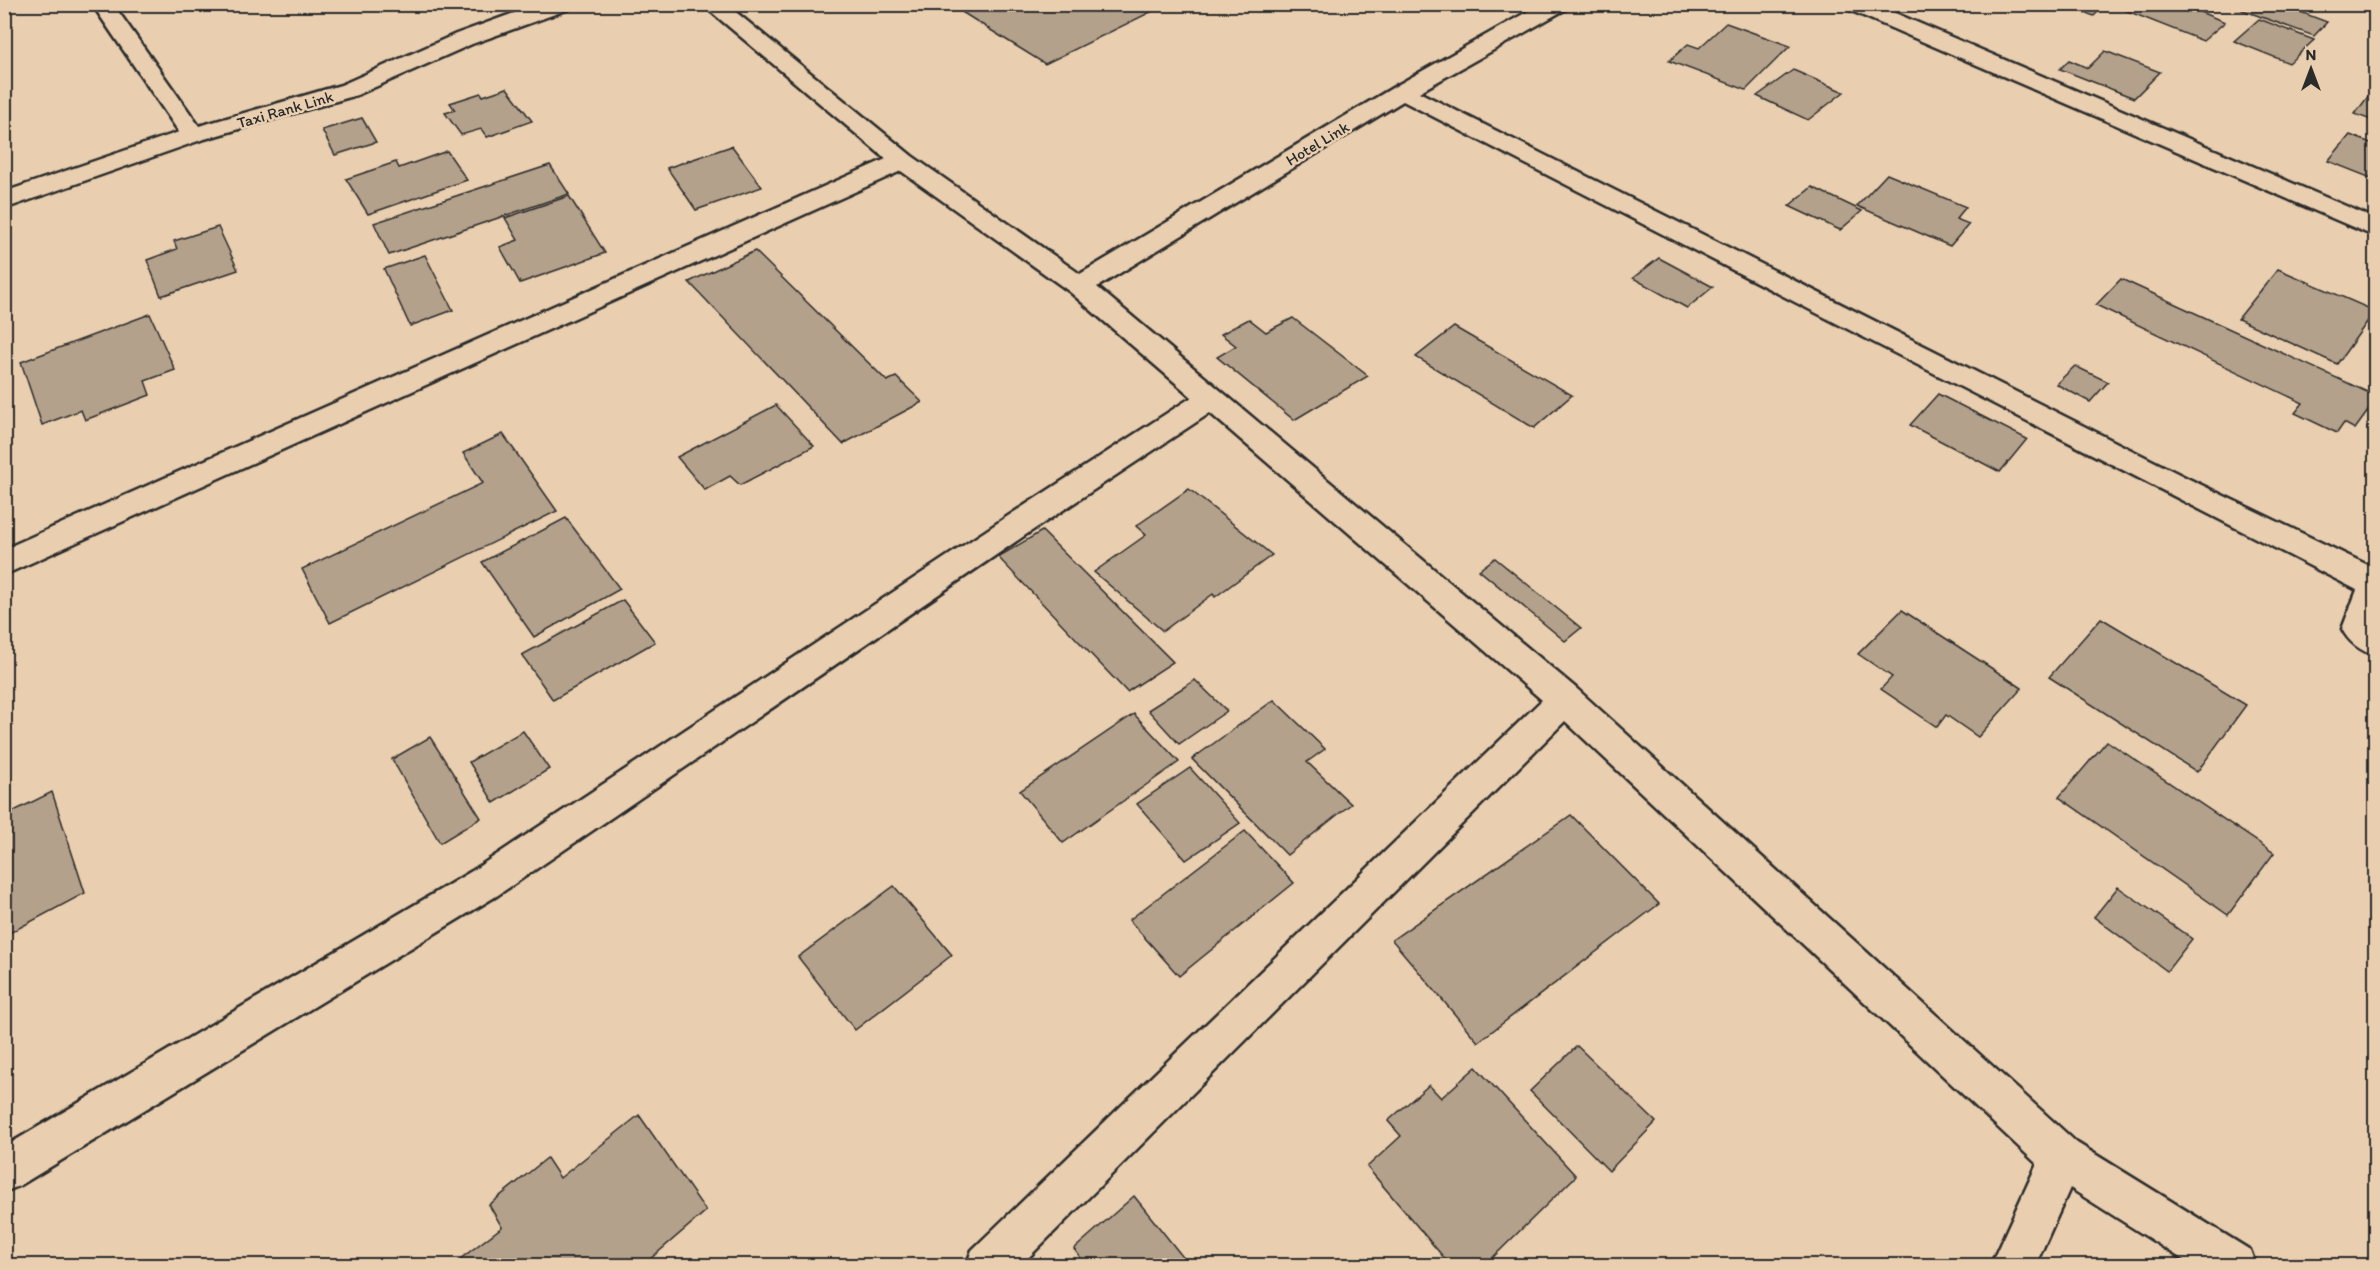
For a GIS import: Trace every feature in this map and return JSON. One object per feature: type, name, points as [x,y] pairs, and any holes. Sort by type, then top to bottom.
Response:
[{"type":"street","points":[[102,4],[194,135]]},
{"type":"street","name":"Taxi Rank Link","points":[[4,201],[194,135],[349,90],[464,39],[561,4]]},
{"type":"street","points":[[712,4],[903,160],[1078,286],[1565,699],[2062,1158],[2234,1266]]},
{"type":"street","name":"Hotel Link","points":[[1078,286],[1402,92],[1557,4]]},
{"type":"street","points":[[1855,4],[2376,229]]},
{"type":"street","points":[[464,39],[489,8]]},
{"type":"street","points":[[1402,92],[2178,487],[2375,582],[2358,629],[2376,643]]},
{"type":"street","points":[[4,563],[903,160]]},
{"type":"street","points":[[4,1171],[485,883],[1016,525],[1212,398]]},
{"type":"street","points":[[988,1266],[1565,699]]},
{"type":"street","points":[[2012,1266],[2062,1158]]},
{"type":"building","points":[[949,4],[1146,4],[1155,10],[1045,64]]},
{"type":"building","points":[[2061,4],[2106,4],[2094,16]]},
{"type":"building","points":[[2127,4],[2180,4],[2225,22],[2203,41],[2122,9]]},
{"type":"building","points":[[2237,4],[2279,4],[2327,22],[2314,36],[2234,7]]},
{"type":"building","points":[[2259,19],[2314,40],[2289,63],[2234,41]]},
{"type":"building","points":[[1726,23],[1790,46],[1746,90],[1669,61],[1688,44],[1699,48]]},
{"type":"building","points":[[2105,51],[2160,72],[2134,98],[2060,69],[2069,60],[2088,68]]},
{"type":"building","points":[[1793,70],[1844,92],[1808,120],[1757,96]]},
{"type":"building","points":[[507,88],[532,121],[487,137],[481,129],[461,135],[445,113],[455,110],[450,103]]},
{"type":"building","points":[[2372,91],[2376,92],[2376,122],[2355,114]]},
{"type":"building","points":[[362,118],[376,142],[335,155],[322,130]]},
{"type":"building","points":[[2350,135],[2376,145],[2376,180],[2328,161]]},
{"type":"building","points":[[732,146],[762,187],[696,210],[667,168]]},
{"type":"building","points":[[447,151],[467,180],[368,214],[346,179],[396,162],[399,168]]},
{"type":"building","points":[[550,165],[569,194],[389,255],[374,223]]},
{"type":"building","points":[[1887,174],[1966,207],[1956,219],[1969,224],[1950,246],[1857,206]]},
{"type":"building","points":[[1812,187],[1862,211],[1840,230],[1789,206]]},
{"type":"building","points":[[569,196],[605,253],[520,283],[500,247],[518,240],[505,218]]},
{"type":"building","points":[[218,227],[238,270],[161,296],[147,260],[177,249],[174,241]]},
{"type":"building","points":[[755,251],[887,381],[896,377],[922,402],[843,444],[689,282]]},
{"type":"building","points":[[425,255],[453,310],[410,326],[384,269]]},
{"type":"building","points":[[1659,258],[1713,287],[1687,308],[1633,278]]},
{"type":"building","points":[[2278,269],[2375,311],[2337,364],[2238,319]]},
{"type":"building","points":[[2121,279],[2376,396],[2376,400],[2355,429],[2344,423],[2337,433],[2295,413],[2303,403],[2096,305]]},
{"type":"building","points":[[150,314],[175,370],[145,381],[150,395],[85,420],[81,410],[42,425],[21,362]]},
{"type":"building","points":[[1293,318],[1368,376],[1294,420],[1217,357],[1236,346],[1221,334],[1249,319],[1266,332]]},
{"type":"building","points":[[1454,327],[1572,395],[1534,428],[1416,357]]},
{"type":"building","points":[[2075,366],[2108,382],[2090,402],[2056,384]]},
{"type":"building","points":[[1938,394],[2027,439],[2000,472],[1910,425]]},
{"type":"building","points":[[776,405],[814,446],[740,485],[730,476],[705,490],[677,457]]},
{"type":"building","points":[[503,434],[557,511],[330,623],[302,569],[483,483],[463,453]]},
{"type":"building","points":[[1189,489],[1272,555],[1215,597],[1213,594],[1163,631],[1094,572],[1146,535],[1136,526]]},
{"type":"building","points":[[566,518],[620,589],[534,637],[482,562]]},
{"type":"building","points":[[1042,531],[1173,662],[1127,692],[998,557]]},
{"type":"building","points":[[1495,558],[1581,628],[1565,641],[1479,570]]},
{"type":"building","points":[[623,600],[655,642],[553,700],[522,655]]},
{"type":"building","points":[[1902,610],[2022,688],[1978,737],[1946,715],[1937,727],[1881,689],[1892,677],[1858,654]]},
{"type":"building","points":[[2101,618],[2246,705],[2197,772],[2049,677]]},
{"type":"building","points":[[1195,680],[1227,711],[1179,744],[1148,710]]},
{"type":"building","points":[[1274,700],[1325,749],[1307,762],[1351,804],[1287,855],[1192,759]]},
{"type":"building","points":[[1134,714],[1179,762],[1063,843],[1020,791]]},
{"type":"building","points":[[523,731],[549,769],[494,803],[469,762]]},
{"type":"building","points":[[430,737],[481,818],[440,843],[392,759]]},
{"type":"building","points":[[2107,741],[2274,853],[2228,915],[2059,797]]},
{"type":"building","points":[[1190,768],[1240,823],[1186,860],[1137,804]]},
{"type":"building","points":[[52,792],[85,893],[4,936],[4,816]]},
{"type":"building","points":[[1571,815],[1659,904],[1478,1042],[1392,940]]},
{"type":"building","points":[[1245,831],[1294,883],[1179,976],[1129,920]]},
{"type":"building","points":[[894,886],[952,955],[855,1030],[798,957]]},
{"type":"building","points":[[2118,887],[2192,939],[2167,971],[2094,917]]},
{"type":"building","points":[[1577,1046],[1656,1122],[1609,1171],[1530,1091]]},
{"type":"building","points":[[1476,1067],[1576,1176],[1484,1266],[1451,1266],[1367,1167],[1401,1136],[1388,1121],[1429,1085],[1441,1098]]},
{"type":"building","points":[[639,1115],[706,1211],[642,1266],[451,1266],[502,1227],[489,1205],[547,1158],[560,1178]]},
{"type":"building","points":[[1134,1196],[1190,1266],[1087,1266],[1074,1249]]}]
